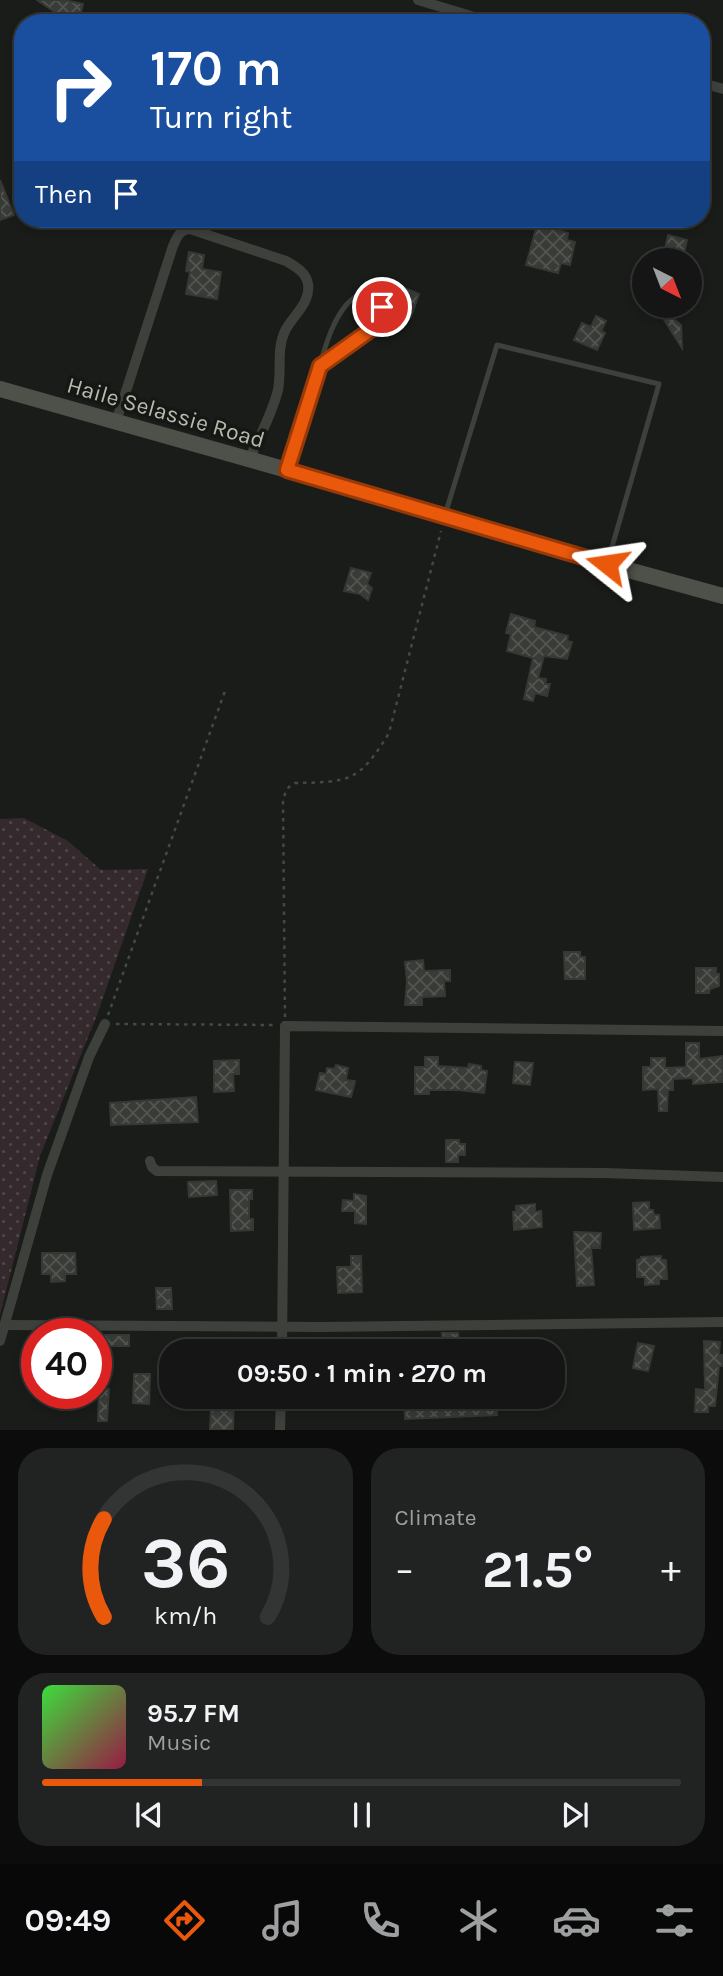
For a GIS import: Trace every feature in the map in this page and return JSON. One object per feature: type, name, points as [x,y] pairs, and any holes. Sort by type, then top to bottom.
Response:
[{"type":"street","points":[[418,0],[464,14]]},
{"type":"street","points":[[116,422],[173,246],[180,233],[190,229],[286,261],[300,270],[307,281],[308,294],[302,308],[286,330],[279,346],[278,390],[249,460]]},
{"type":"street","name":"Haile Selassie Road","points":[[0,389],[723,596]]},
{"type":"street","points":[[0,1341],[47,1175],[89,1057],[105,1024]]},
{"type":"street","points":[[282,1339],[285,1026],[723,1031]]},
{"type":"street","points":[[150,1161],[157,1171],[604,1172],[723,1177]]},
{"type":"street","points":[[6,1325],[283,1326],[723,1322]]},
{"type":"street","points":[[280,1430],[281,1409]]},
{"type":"lane","points":[[287,470],[324,349],[343,311],[355,297],[370,291],[376,294],[382,307],[369,331],[320,366]]},
{"type":"lane","points":[[445,517],[497,345],[659,384],[607,564]]},
{"type":"path","points":[[225,691],[105,1024],[285,1026],[282,802],[285,792],[295,783],[337,782],[348,779],[377,752],[389,733],[445,517]]},
{"type":"shaded area","points":[[24,818],[68,841],[101,870],[148,869],[97,1015],[40,1156],[0,1315],[0,819]]},
{"type":"building","points":[[37,0],[64,0],[83,4],[80,14],[58,14]]},
{"type":"building","points":[[0,180],[14,215],[0,220]]},
{"type":"building","points":[[536,228],[568,233],[567,240],[575,242],[570,265],[561,263],[558,273],[526,265]]},
{"type":"building","points":[[668,235],[687,240],[685,248],[665,248]]},
{"type":"building","points":[[189,252],[204,255],[202,269],[221,272],[217,299],[186,294],[190,272],[186,271]]},
{"type":"building","points":[[402,287],[419,294],[411,317],[393,310]]},
{"type":"building","points":[[596,316],[606,321],[601,331],[605,333],[597,350],[574,340],[582,323],[591,327]]},
{"type":"building","points":[[663,318],[673,318],[681,325],[682,348]]},
{"type":"building","points":[[351,568],[371,573],[367,584],[372,588],[368,600],[360,594],[344,591]]},
{"type":"building","points":[[511,614],[535,621],[534,627],[568,636],[567,641],[572,642],[567,659],[544,656],[538,678],[546,679],[545,684],[550,684],[547,696],[535,693],[533,701],[524,699],[533,658],[507,651],[511,634],[506,633]]},
{"type":"building","points":[[564,952],[580,952],[580,957],[585,957],[585,979],[565,979]]},
{"type":"building","points":[[423,960],[424,971],[450,970],[450,981],[444,981],[445,996],[422,997],[422,1005],[405,1005],[405,962]]},
{"type":"building","points":[[696,968],[716,968],[719,986],[710,989],[709,993],[696,993]]},
{"type":"building","points":[[686,1043],[699,1043],[699,1059],[723,1056],[723,1082],[693,1084],[693,1078],[673,1079],[673,1090],[668,1090],[667,1111],[659,1111],[658,1089],[643,1090],[643,1067],[651,1067],[651,1058],[665,1058],[665,1068],[686,1067]]},
{"type":"building","points":[[425,1057],[438,1057],[438,1066],[481,1066],[481,1070],[487,1071],[484,1093],[429,1090],[429,1094],[415,1094],[415,1067],[425,1067]]},
{"type":"building","points":[[239,1060],[239,1074],[233,1074],[234,1091],[214,1092],[214,1061]]},
{"type":"building","points":[[515,1062],[533,1063],[530,1085],[513,1083]]},
{"type":"building","points":[[336,1065],[348,1068],[346,1080],[355,1081],[351,1097],[316,1090],[320,1073],[326,1074],[327,1068],[335,1069]]},
{"type":"building","points":[[196,1097],[198,1122],[111,1125],[110,1103]]},
{"type":"building","points":[[446,1140],[459,1140],[459,1144],[465,1144],[465,1155],[458,1155],[458,1162],[446,1162]]},
{"type":"building","points":[[216,1181],[217,1195],[189,1197],[188,1182]]},
{"type":"building","points":[[230,1190],[252,1190],[249,1219],[253,1219],[253,1230],[231,1231]]},
{"type":"building","points":[[354,1194],[366,1196],[366,1224],[355,1223],[355,1211],[342,1211],[343,1200],[354,1201]]},
{"type":"building","points":[[649,1202],[649,1210],[653,1210],[654,1215],[659,1215],[660,1228],[634,1230],[633,1203]]},
{"type":"building","points":[[535,1204],[535,1212],[541,1211],[542,1227],[514,1230],[513,1212],[516,1212],[516,1206]]},
{"type":"building","points":[[574,1232],[601,1233],[600,1248],[591,1248],[594,1285],[577,1286]]},
{"type":"building","points":[[42,1253],[75,1253],[76,1274],[65,1274],[65,1281],[51,1282],[51,1274],[42,1274]]},
{"type":"building","points":[[351,1256],[361,1256],[362,1292],[338,1293],[337,1267],[351,1267]]},
{"type":"building","points":[[661,1256],[661,1260],[666,1260],[667,1279],[659,1279],[659,1284],[645,1285],[645,1277],[637,1277],[637,1260],[641,1257]]},
{"type":"building","points":[[156,1288],[171,1288],[172,1309],[157,1309]]},
{"type":"building","points":[[442,1333],[458,1333],[459,1339],[442,1339]]},
{"type":"building","points":[[112,1335],[129,1335],[129,1346],[112,1346]]},
{"type":"building","points":[[704,1341],[720,1342],[722,1366],[719,1366],[715,1406],[708,1406],[708,1412],[695,1412],[696,1389],[705,1390]]},
{"type":"building","points":[[638,1343],[654,1346],[648,1371],[633,1368]]},
{"type":"building","points":[[134,1374],[150,1374],[149,1404],[133,1403]]},
{"type":"building","points":[[98,1409],[108,1409],[107,1421],[98,1421]]},
{"type":"building","points":[[211,1409],[234,1409],[233,1430],[210,1430]]},
{"type":"building","points":[[405,1409],[497,1409],[497,1415],[405,1419]]},
{"type":"route","points":[[382,307],[369,331],[320,366],[287,470],[607,564]]}]
